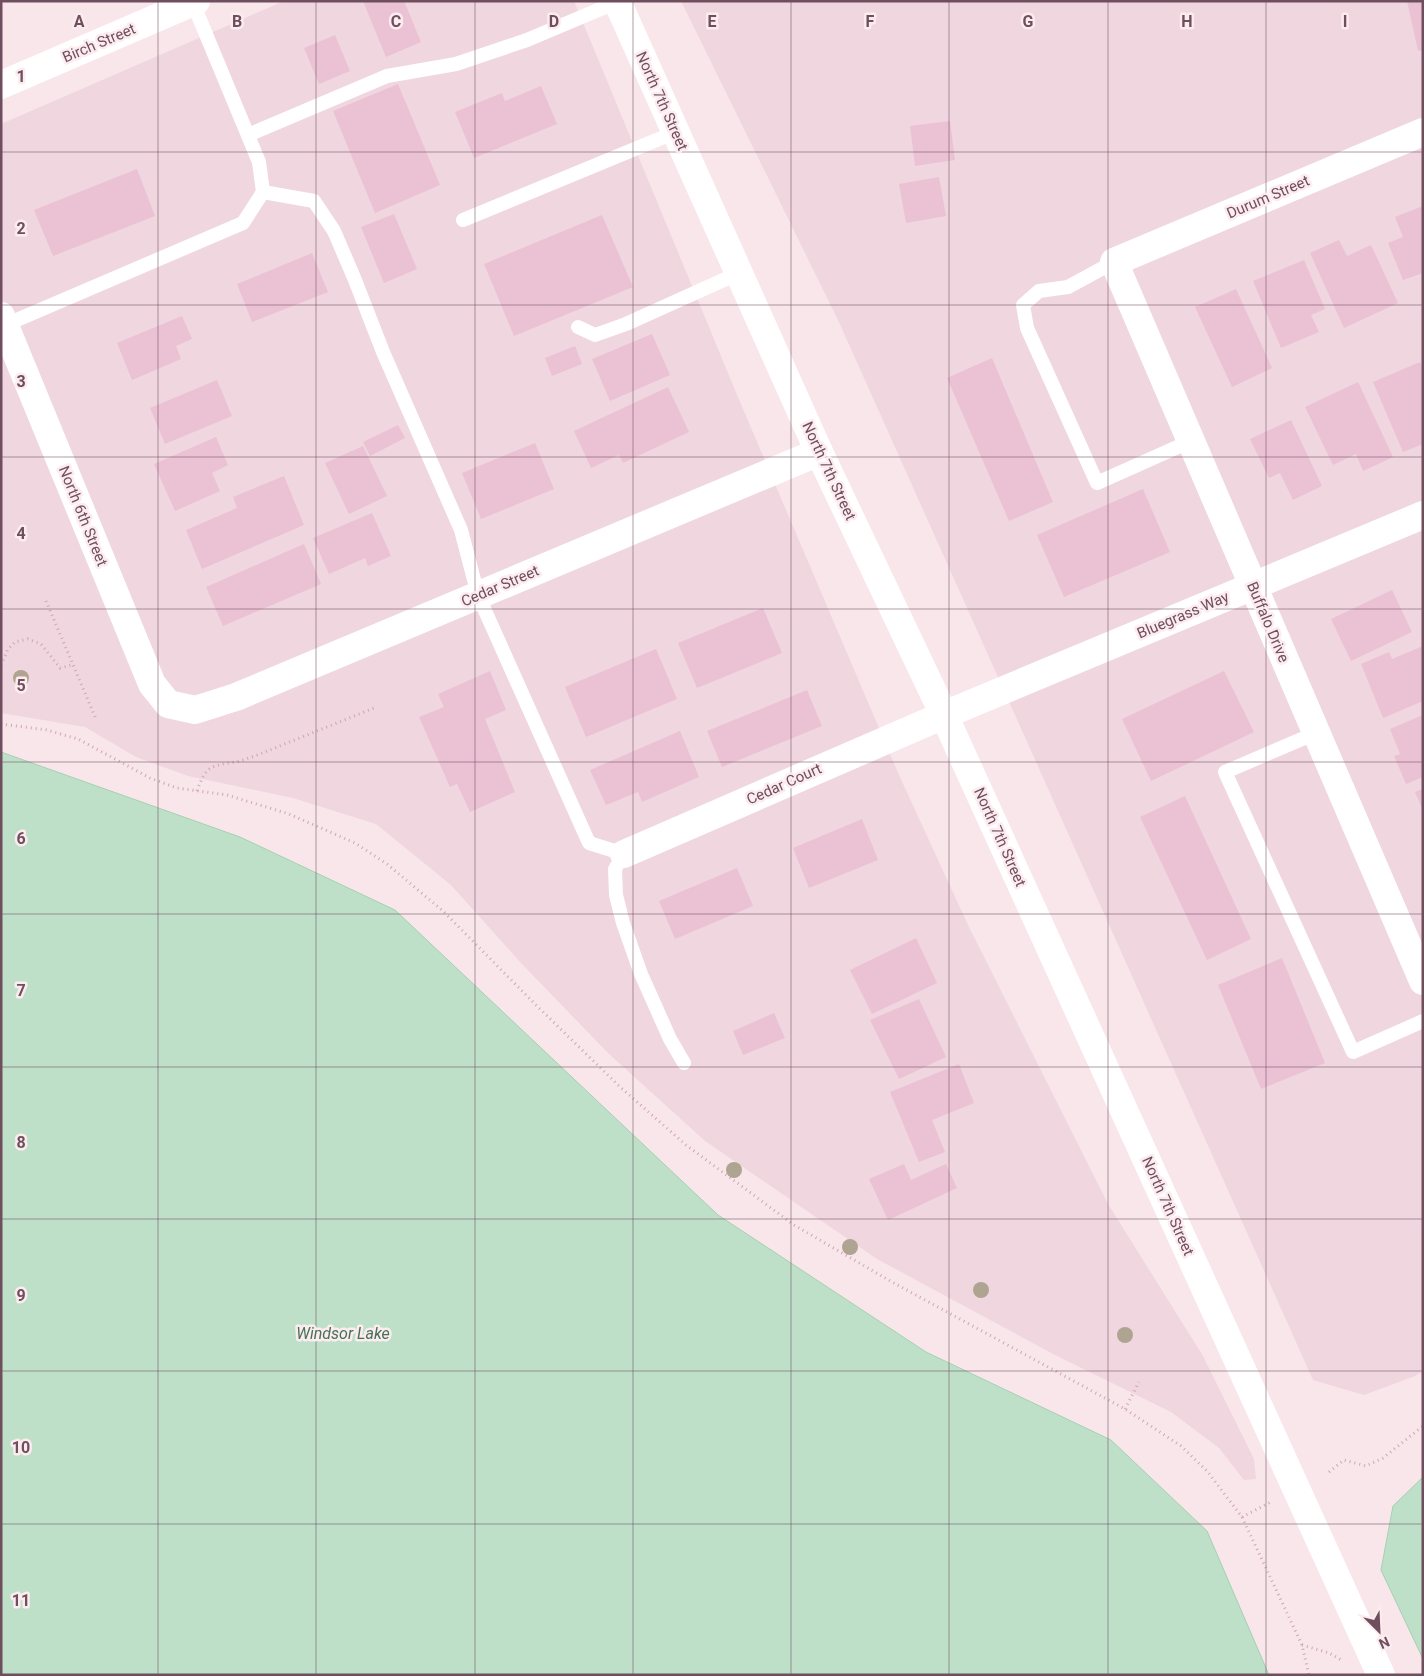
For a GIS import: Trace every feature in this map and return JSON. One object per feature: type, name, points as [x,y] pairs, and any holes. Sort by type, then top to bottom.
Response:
[{"type":"street","name":"Birch Street","points":[[1,85],[160,8],[194,2]]},
{"type":"street","name":"North 7th Street","points":[[617,2],[819,452],[944,714],[1381,1675]]},
{"type":"street","name":"Durum Street","points":[[1114,262],[1423,132]]},
{"type":"street","name":"Buffalo Drive","points":[[1114,262],[1423,981]]},
{"type":"street","name":"North 6th Street","points":[[3,321],[152,684],[168,704],[178,706]]},
{"type":"street","name":"Cedar Street","points":[[178,706],[195,710],[236,697],[819,452]]},
{"type":"street","name":"Bluegrass Way","points":[[944,714],[1423,515]]},
{"type":"street","name":"Cedar Court","points":[[624,854],[944,714]]},
{"type":"lane","points":[[3,321],[243,223],[263,192],[259,162],[194,2]]},
{"type":"lane","points":[[248,135],[387,76],[456,64],[527,40],[617,2]]},
{"type":"lane","points":[[463,220],[676,132]]},
{"type":"lane","points":[[263,192],[314,201],[334,231],[383,352],[461,530],[478,595],[589,843],[624,854],[615,869],[616,895],[623,923],[644,982],[670,1039],[684,1063]]},
{"type":"lane","points":[[1114,262],[1068,287],[1039,291],[1023,304],[1027,328],[1097,483],[1191,441]]},
{"type":"lane","points":[[578,327],[595,335],[626,324],[739,273]]},
{"type":"lane","points":[[1316,733],[1225,772],[1353,1052],[1423,1021]]},
{"type":"path","points":[[46,601],[96,720]]},
{"type":"path","points":[[1,664],[8,649],[15,642],[28,639],[41,644],[60,668],[72,664]]},
{"type":"path","points":[[197,791],[209,768],[220,763],[236,762],[254,756],[374,708]]},
{"type":"path","points":[[1,724],[47,730],[78,739],[150,778],[177,788],[227,795],[289,814],[355,843],[387,864],[444,911],[619,1086],[686,1145],[786,1219],[892,1282],[1125,1409],[1181,1446],[1207,1471],[1242,1517],[1302,1645],[1309,1675]]},
{"type":"path","points":[[1125,1409],[1138,1382]]},
{"type":"path","points":[[1329,1472],[1344,1460],[1366,1466],[1383,1458],[1423,1426]]},
{"type":"path","points":[[1242,1517],[1278,1498]]},
{"type":"path","points":[[1302,1645],[1329,1653],[1348,1664]]},
{"type":"shaded area","points":[[284,1],[574,1],[740,402],[899,775],[968,925],[1108,1204],[1203,1356],[1254,1459],[1256,1479],[1244,1480],[1219,1448],[1171,1412],[1055,1355],[877,1259],[705,1141],[608,1053],[522,964],[451,885],[376,824],[293,798],[188,776],[136,757],[85,727],[1,713],[1,124]]},
{"type":"shaded area","points":[[681,1],[1423,1],[1423,1371],[1415,1376],[1364,1395],[1313,1380],[838,320]]},
{"type":"water","name":"Windsor Lake","points":[[1,752],[240,837],[395,910],[718,1215],[926,1352],[1111,1440],[1207,1531],[1269,1675],[1,1675]]},
{"type":"water","points":[[1423,1477],[1423,1659],[1381,1570],[1393,1506]]},
{"type":"building","points":[[363,1],[404,1],[421,42],[386,57]]},
{"type":"building","points":[[1407,1],[1423,1],[1423,50],[1418,51]]},
{"type":"building","points":[[335,35],[350,71],[319,84],[304,48]]},
{"type":"building","points":[[398,84],[440,185],[375,213],[333,111]]},
{"type":"building","points":[[541,86],[557,124],[474,158],[455,112],[502,93],[505,101]]},
{"type":"building","points":[[950,121],[955,160],[915,166],[910,126]]},
{"type":"building","points":[[137,169],[155,216],[53,256],[34,210]]},
{"type":"building","points":[[939,177],[946,216],[906,223],[899,184]]},
{"type":"building","points":[[1423,206],[1423,273],[1403,280],[1388,243],[1403,237],[1395,217]]},
{"type":"building","points":[[394,214],[417,269],[384,283],[361,227]]},
{"type":"building","points":[[602,215],[633,287],[514,336],[484,264]]},
{"type":"building","points":[[1339,240],[1347,256],[1371,245],[1398,303],[1344,328],[1310,253]]},
{"type":"building","points":[[312,253],[328,292],[252,322],[237,284]]},
{"type":"building","points":[[1304,260],[1325,309],[1311,315],[1319,332],[1281,348],[1253,281]]},
{"type":"building","points":[[1236,289],[1272,368],[1232,387],[1195,307]]},
{"type":"building","points":[[182,316],[192,339],[176,346],[181,359],[132,380],[117,343]]},
{"type":"building","points":[[652,334],[670,375],[610,401],[592,359]]},
{"type":"building","points":[[575,346],[582,364],[552,376],[545,358]]},
{"type":"building","points":[[992,358],[1053,502],[1009,521],[947,378]]},
{"type":"building","points":[[1420,362],[1423,369],[1423,444],[1403,452],[1373,382]]},
{"type":"building","points":[[217,380],[232,416],[165,444],[150,408]]},
{"type":"building","points":[[1358,382],[1393,457],[1363,471],[1356,454],[1333,465],[1305,407]]},
{"type":"building","points":[[668,387],[689,432],[623,463],[619,455],[591,468],[574,431]]},
{"type":"building","points":[[1291,420],[1322,486],[1293,500],[1280,473],[1269,478],[1250,439]]},
{"type":"building","points":[[398,425],[405,438],[370,456],[363,442]]},
{"type":"building","points":[[216,437],[228,465],[212,473],[220,491],[175,511],[154,464]]},
{"type":"building","points":[[535,443],[554,489],[481,519],[462,473]]},
{"type":"building","points":[[363,446],[387,496],[349,514],[325,463]]},
{"type":"building","points":[[284,476],[304,525],[202,569],[186,530],[237,508],[233,497]]},
{"type":"building","points":[[1143,489],[1170,552],[1064,597],[1037,535]]},
{"type":"building","points":[[372,513],[391,556],[368,566],[365,558],[329,574],[313,538]]},
{"type":"building","points":[[304,544],[321,584],[223,626],[206,587]]},
{"type":"building","points":[[1392,590],[1412,632],[1351,661],[1331,619]]},
{"type":"building","points":[[763,608],[782,653],[697,688],[678,643]]},
{"type":"building","points":[[1423,646],[1423,701],[1383,718],[1361,664],[1389,652],[1392,659]]},
{"type":"building","points":[[656,649],[677,699],[586,737],[565,687]]},
{"type":"building","points":[[490,671],[506,710],[485,719],[515,792],[470,812],[457,784],[450,787],[419,717],[444,707],[438,694]]},
{"type":"building","points":[[1224,671],[1254,732],[1151,781],[1122,719]]},
{"type":"building","points":[[807,690],[822,726],[722,767],[707,731]]},
{"type":"building","points":[[1423,715],[1423,777],[1406,784],[1394,756],[1400,754],[1390,729]]},
{"type":"building","points":[[680,731],[699,777],[642,802],[638,792],[606,805],[590,770]]},
{"type":"building","points":[[1423,789],[1423,810],[1415,792]]},
{"type":"building","points":[[1185,796],[1251,939],[1207,960],[1140,817]]},
{"type":"building","points":[[862,819],[878,860],[809,888],[793,848]]},
{"type":"building","points":[[737,868],[753,906],[675,939],[659,901]]},
{"type":"building","points":[[916,938],[937,983],[872,1014],[850,970]]},
{"type":"building","points":[[1282,958],[1325,1063],[1261,1089],[1218,985]]},
{"type":"building","points":[[919,999],[946,1057],[899,1079],[870,1020]]},
{"type":"building","points":[[774,1013],[785,1038],[743,1055],[733,1031]]},
{"type":"building","points":[[959,1064],[974,1103],[932,1120],[945,1152],[919,1162],[890,1092]]},
{"type":"building","points":[[904,1164],[911,1180],[946,1164],[957,1188],[888,1220],[869,1179]]}]
